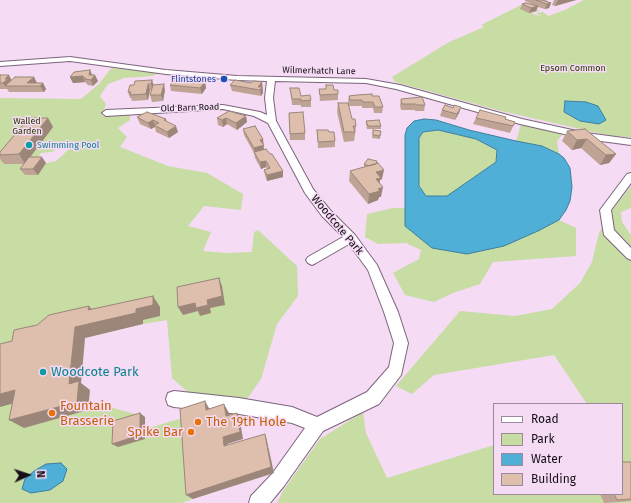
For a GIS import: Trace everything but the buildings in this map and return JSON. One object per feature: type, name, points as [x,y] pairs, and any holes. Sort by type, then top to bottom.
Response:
[{"type":"street","name":"Wilmerhatch Lane","points":[[0,64],[70,59],[166,72],[271,80],[375,82],[520,121],[586,136],[631,142]]},
{"type":"street","points":[[271,80],[269,98],[272,121]]},
{"type":"street","name":"Old Barn Road","points":[[106,112],[200,106],[223,107],[257,114],[272,121]]},
{"type":"street","name":"Woodcote Park","points":[[272,121],[309,191],[326,213],[351,238],[372,268],[392,312],[401,343],[396,370],[374,398],[317,425]]},
{"type":"street","points":[[631,176],[605,210],[608,232],[631,255]]},
{"type":"street","points":[[312,260],[351,238]]},
{"type":"street","points":[[174,399],[239,406],[292,415],[317,425],[278,480],[258,503]]},
{"type":"green space","name":"Epsom Common","points":[[584,0],[631,0],[631,137],[611,136],[501,111],[395,82],[392,77],[449,42],[484,27],[481,25],[523,4],[540,11],[531,13],[541,16],[536,13],[543,12],[548,16],[565,10]]},
{"type":"green space","name":"Walled Garden","points":[[112,68],[159,73],[152,76],[124,78],[108,84],[100,96],[106,104],[102,116],[130,114],[130,120],[118,128],[127,137],[120,147],[168,166],[207,173],[243,194],[241,210],[204,206],[188,226],[211,232],[203,251],[226,253],[252,252],[254,232],[258,230],[297,266],[298,296],[277,324],[261,379],[247,399],[190,394],[172,378],[167,320],[143,324],[85,338],[80,393],[90,390],[89,401],[145,417],[145,429],[186,417],[193,499],[182,503],[0,503],[0,98],[81,99],[99,84]],"holes":[[[60,147],[69,149],[56,161],[46,163],[38,175],[25,175],[41,153],[52,152]]]},
{"type":"green space","points":[[521,124],[563,134],[557,141],[559,154],[542,146],[516,141]]},
{"type":"green space","points":[[438,130],[476,139],[497,150],[496,162],[447,197],[426,196],[419,186],[419,138],[423,132]]},
{"type":"green space","points":[[631,186],[631,208],[621,212],[622,222],[631,235],[631,503],[277,503],[283,491],[320,439],[363,412],[366,433],[387,478],[493,445],[493,495],[623,495],[623,403],[586,403],[554,355],[434,375],[412,394],[396,386],[460,311],[515,316],[552,309],[580,283],[592,262],[599,233],[611,211]]},
{"type":"green space","points":[[393,208],[405,208],[405,226],[538,231],[559,220],[576,228],[576,256],[493,262],[480,284],[453,293],[434,302],[405,295],[393,273],[419,259],[421,250],[406,243],[378,244],[365,237],[367,214]]},
{"type":"water","points":[[565,101],[586,102],[598,106],[606,120],[599,124],[580,121],[564,112]]},
{"type":"water","points":[[424,119],[436,120],[469,130],[542,146],[559,154],[564,158],[570,168],[572,187],[570,201],[566,210],[559,220],[504,246],[467,254],[432,248],[405,226],[405,135],[407,128],[414,121]],"holes":[[[438,130],[476,139],[497,150],[496,162],[447,196],[426,196],[419,186],[419,138],[423,132]]]},
{"type":"water","points":[[61,463],[67,469],[63,481],[50,490],[31,493],[22,489],[25,479],[34,471],[46,464]]},
{"type":"place","name":"Flintstones","points":[[224,79]]},
{"type":"place","name":"Swimming Pool","points":[[29,145]]},
{"type":"place","name":"Woodcote Park","points":[[43,372]]},
{"type":"place","name":"Fountain Brasserie","points":[[52,413]]},
{"type":"place","name":"The 19th Hole","points":[[198,422]]},
{"type":"place","name":"Spike Bar","points":[[191,432]]}]
